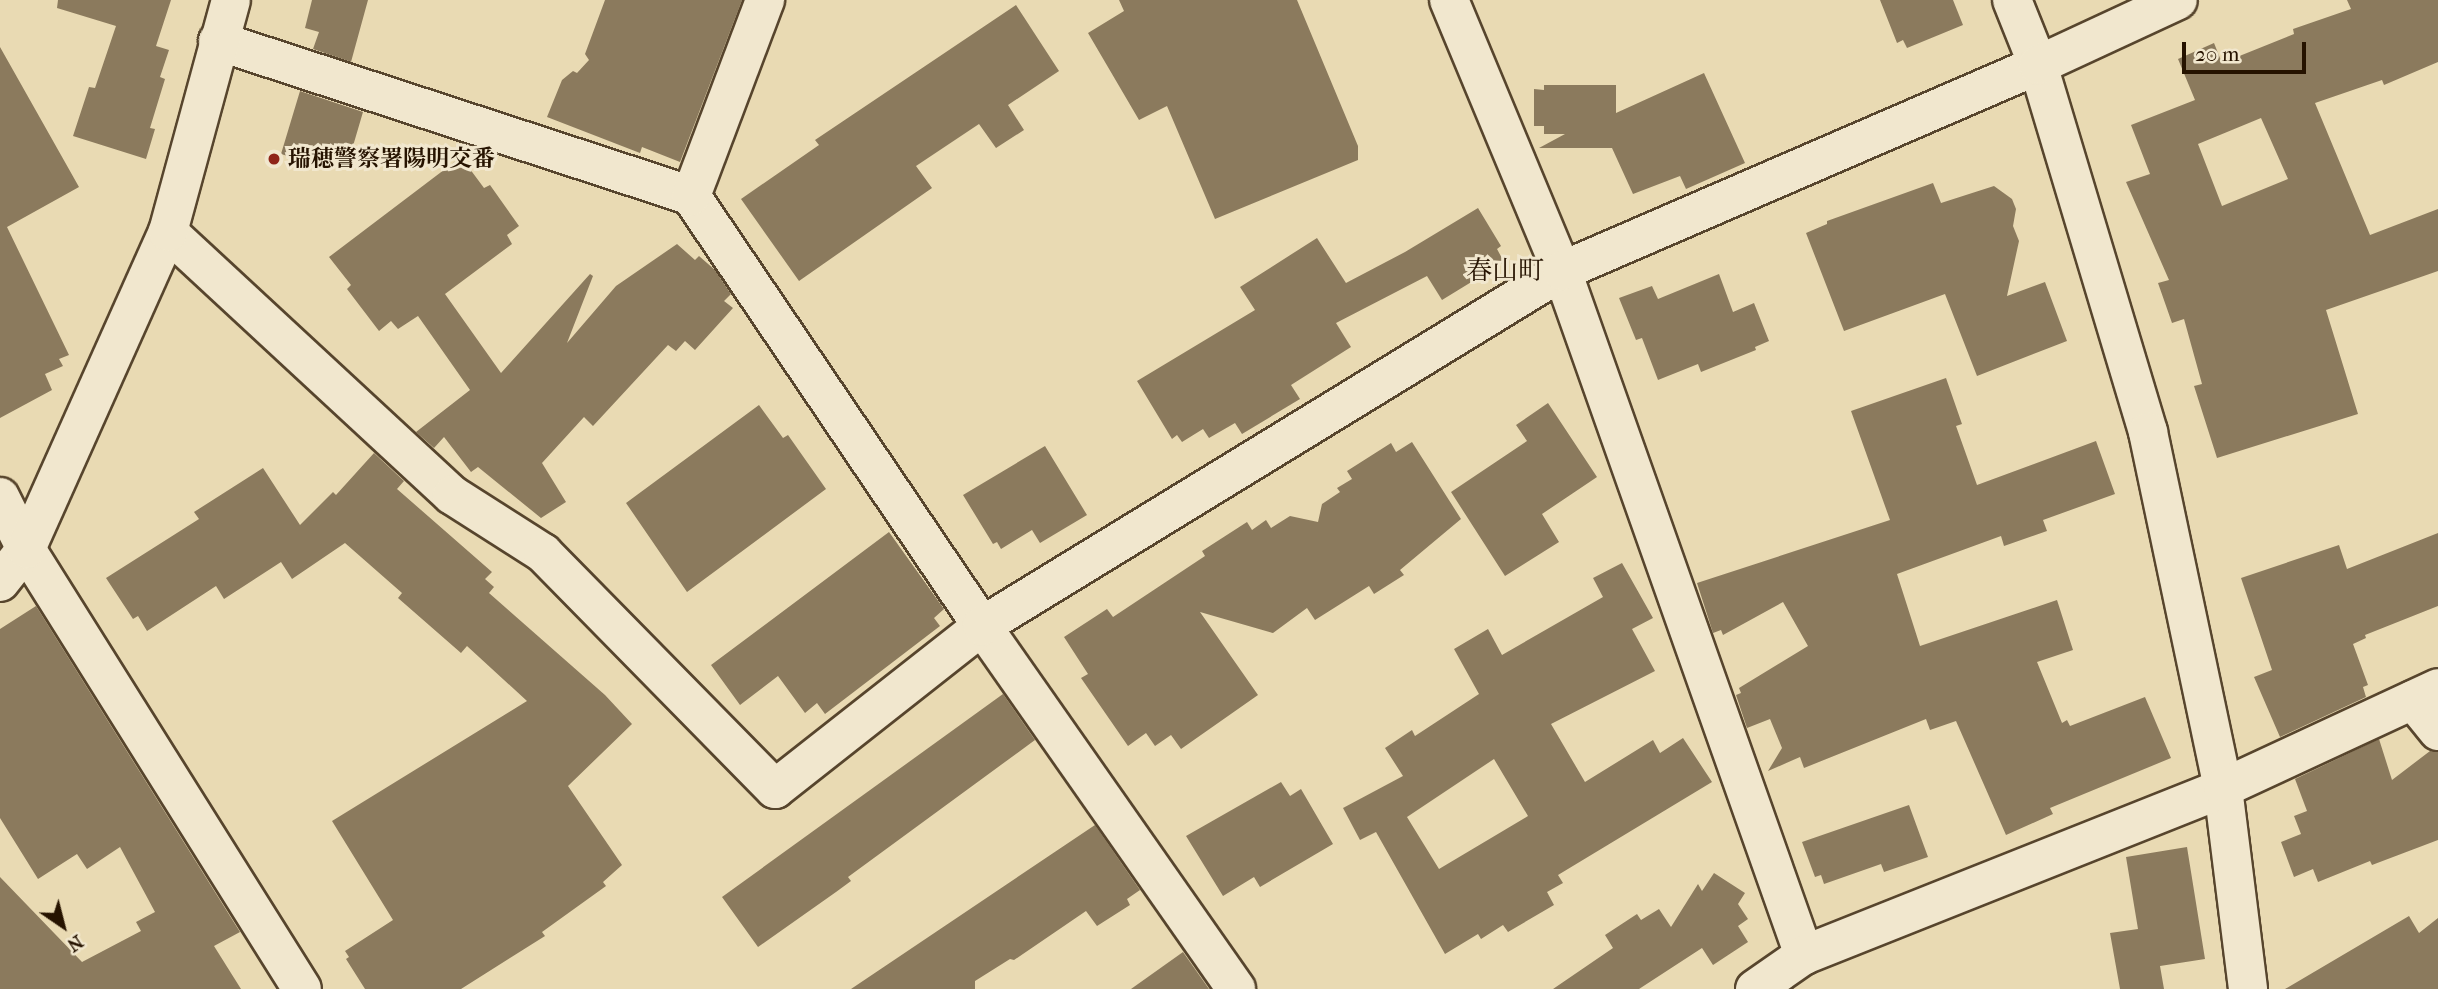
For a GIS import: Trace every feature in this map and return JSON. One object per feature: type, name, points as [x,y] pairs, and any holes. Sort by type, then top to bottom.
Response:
[{"type":"street","points":[[0,582],[26,549],[168,232],[231,0]]},
{"type":"street","points":[[691,196],[765,0]]},
{"type":"street","points":[[1449,0],[1562,271],[1804,956]]},
{"type":"street","points":[[2012,0],[2038,65],[2148,432],[2222,788],[2248,989]]},
{"type":"street","points":[[168,232],[452,495],[543,553],[775,789],[982,626],[1562,271],[2038,65],[2178,0]]},
{"type":"street","points":[[218,41],[691,196],[982,626],[1236,989]]},
{"type":"street","points":[[0,497],[26,549],[302,989]]},
{"type":"street","points":[[1755,989],[1804,956],[2222,788],[2425,694],[2438,732]]},
{"type":"building","points":[[58,0],[171,0],[156,46],[169,50],[160,77],[165,79],[150,128],[155,129],[146,159],[73,136],[89,87],[95,88],[116,26],[57,8]]},
{"type":"building","points":[[312,0],[368,0],[351,62],[313,49],[319,32],[305,28]]},
{"type":"building","points":[[605,0],[742,0],[680,162],[642,147],[640,153],[547,117],[562,80],[573,71],[577,73],[589,60],[585,54]]},
{"type":"building","points":[[1119,0],[1297,0],[1358,146],[1358,160],[1215,219],[1167,106],[1139,120],[1088,33],[1124,11]]},
{"type":"building","points":[[1880,0],[1953,0],[1963,25],[1907,48],[1903,40],[1897,43]]},
{"type":"building","points":[[2347,0],[2438,0],[2438,62],[2384,85],[2382,80],[2315,103],[2370,235],[2438,209],[2438,271],[2326,310],[2358,414],[2217,458],[2194,386],[2202,384],[2184,319],[2172,323],[2158,283],[2169,280],[2126,182],[2150,174],[2131,125],[2195,100],[2178,59],[2214,43],[2222,63],[2294,34],[2293,29],[2351,9]],"holes":[[[2261,118],[2288,179],[2222,206],[2198,144]]]},
{"type":"building","points":[[1016,5],[1059,71],[1008,105],[1024,130],[996,148],[979,124],[916,166],[932,188],[799,281],[741,199],[819,145],[815,140]]},
{"type":"building","points":[[0,47],[79,187],[7,227],[69,355],[59,359],[63,366],[45,374],[52,390],[0,418]]},
{"type":"building","points":[[1704,73],[1745,163],[1686,189],[1680,176],[1633,194],[1612,148],[1539,148],[1565,134],[1544,134],[1544,126],[1534,126],[1534,89],[1544,90],[1544,85],[1616,85],[1616,113]]},
{"type":"building","points":[[300,91],[363,112],[353,146],[345,143],[342,151],[328,147],[323,167],[281,154]]},
{"type":"building","points":[[461,157],[484,188],[490,185],[519,226],[507,235],[512,244],[445,294],[501,373],[590,274],[593,276],[567,343],[616,286],[677,244],[695,260],[699,256],[715,270],[731,294],[724,301],[733,308],[695,350],[685,341],[676,351],[668,345],[593,426],[584,417],[542,463],[566,502],[541,518],[478,467],[471,472],[444,437],[434,448],[416,432],[470,390],[418,316],[398,329],[391,321],[379,331],[347,289],[351,285],[329,257]]},
{"type":"building","points":[[1933,183],[1941,203],[1994,186],[2012,199],[2016,209],[2013,226],[2019,241],[2007,296],[2045,282],[2067,341],[1977,376],[1945,294],[1844,331],[1806,233],[1827,224],[1827,221]]},
{"type":"building","points":[[1478,208],[1501,246],[1497,249],[1504,262],[1442,300],[1427,276],[1336,323],[1351,347],[1291,385],[1300,399],[1242,434],[1235,423],[1209,438],[1203,429],[1182,442],[1177,435],[1172,439],[1137,381],[1255,310],[1240,287],[1317,238],[1346,283],[1405,252]]},
{"type":"building","points":[[1719,274],[1733,312],[1754,303],[1769,341],[1755,347],[1756,350],[1701,372],[1698,364],[1658,380],[1642,338],[1636,340],[1619,298],[1652,286],[1658,299]]},
{"type":"building","points":[[1946,378],[1962,424],[1956,426],[1977,485],[2096,441],[2115,494],[2043,520],[2047,531],[2004,546],[2001,536],[1897,574],[1920,646],[2057,600],[2073,650],[2037,662],[2062,723],[2067,720],[2070,726],[2145,697],[2171,758],[2050,808],[2053,814],[2006,835],[1956,721],[1930,730],[1926,719],[1804,768],[1800,757],[1768,771],[1782,748],[1770,719],[1747,728],[1736,695],[1741,693],[1739,688],[1808,646],[1783,602],[1723,635],[1721,630],[1713,633],[1697,583],[1890,520],[1851,411]]},
{"type":"building","points":[[1548,403],[1597,477],[1542,514],[1559,542],[1505,576],[1451,492],[1527,441],[1516,425]]},
{"type":"building","points":[[759,405],[783,438],[788,435],[826,489],[687,592],[626,503]]},
{"type":"building","points":[[1412,442],[1461,519],[1400,570],[1404,575],[1374,594],[1369,586],[1315,620],[1307,608],[1273,633],[1200,612],[1258,695],[1181,749],[1171,735],[1155,746],[1146,733],[1128,746],[1081,678],[1088,674],[1064,637],[1107,609],[1113,617],[1205,556],[1202,551],[1247,522],[1252,530],[1266,520],[1271,528],[1290,516],[1318,522],[1322,504],[1340,492],[1337,488],[1352,479],[1347,471],[1391,443],[1396,452]]},
{"type":"building","points":[[1045,446],[1087,515],[1040,543],[1032,530],[1001,549],[997,542],[993,544],[963,495]]},
{"type":"building","points":[[374,453],[404,481],[397,489],[492,572],[485,579],[494,587],[489,593],[605,695],[632,724],[568,786],[622,865],[603,882],[606,886],[542,932],[545,936],[461,989],[365,989],[346,959],[349,957],[345,951],[393,920],[332,821],[527,701],[467,646],[461,653],[398,598],[402,593],[345,543],[292,579],[281,562],[224,599],[216,586],[147,631],[138,616],[133,619],[106,578],[199,519],[194,512],[263,468],[300,525],[333,492],[336,495]]},
{"type":"building","points":[[889,532],[944,609],[934,618],[940,626],[825,714],[817,703],[805,713],[778,676],[740,705],[711,665]]},
{"type":"building","points":[[2438,533],[2438,606],[2365,635],[2366,638],[2353,644],[2368,685],[2363,687],[2366,697],[2280,737],[2254,677],[2272,670],[2241,578],[2339,545],[2347,569]]},
{"type":"building","points":[[1622,563],[1653,618],[1632,629],[1655,671],[1551,724],[1585,782],[1653,740],[1660,753],[1683,738],[1712,782],[1558,875],[1563,883],[1547,892],[1554,905],[1508,932],[1503,925],[1481,939],[1478,934],[1445,954],[1376,832],[1360,840],[1343,808],[1403,776],[1385,748],[1412,730],[1415,736],[1479,694],[1454,649],[1488,629],[1502,655],[1603,597],[1593,578]],"holes":[[[1494,759],[1528,816],[1439,869],[1407,817]]]},
{"type":"building","points":[[36,606],[240,932],[214,946],[241,989],[0,989],[0,877],[82,962],[141,931],[136,922],[155,912],[120,847],[87,869],[77,854],[38,879],[0,818],[0,629]]},
{"type":"building","points":[[1003,694],[1035,740],[848,877],[851,881],[758,947],[722,897]]},
{"type":"building","points":[[2379,739],[2392,780],[2430,751],[2438,752],[2438,840],[2372,865],[2370,861],[2318,882],[2313,869],[2294,877],[2281,842],[2301,834],[2294,816],[2307,811],[2295,779]]},
{"type":"building","points":[[1281,782],[1290,796],[1301,789],[1333,844],[1260,887],[1254,877],[1223,896],[1186,836]]},
{"type":"building","points":[[1909,805],[1928,857],[1884,872],[1881,864],[1824,884],[1821,875],[1815,877],[1802,842]]},
{"type":"building","points":[[1095,825],[1140,890],[1127,899],[1130,905],[1097,926],[1086,911],[1014,960],[1010,959],[975,981],[975,989],[851,989]]},
{"type":"building","points":[[2187,847],[2205,959],[2160,966],[2164,989],[2120,989],[2110,933],[2138,929],[2126,857]]},
{"type":"building","points":[[1714,873],[1745,893],[1738,904],[1748,919],[1738,926],[1748,942],[1713,965],[1702,948],[1639,989],[1553,989],[1613,948],[1605,935],[1637,914],[1641,920],[1659,909],[1671,927],[1698,884],[1702,891]]},
{"type":"building","points":[[2409,916],[2419,933],[2438,918],[2438,989],[2285,989]]},
{"type":"building","points":[[1183,952],[1209,989],[1131,989]]},
{"type":"place","name":"瑞穂警察署陽明交番","points":[[274,159]]},
{"type":"district","name":"春山町","points":[[1505,271]]}]
